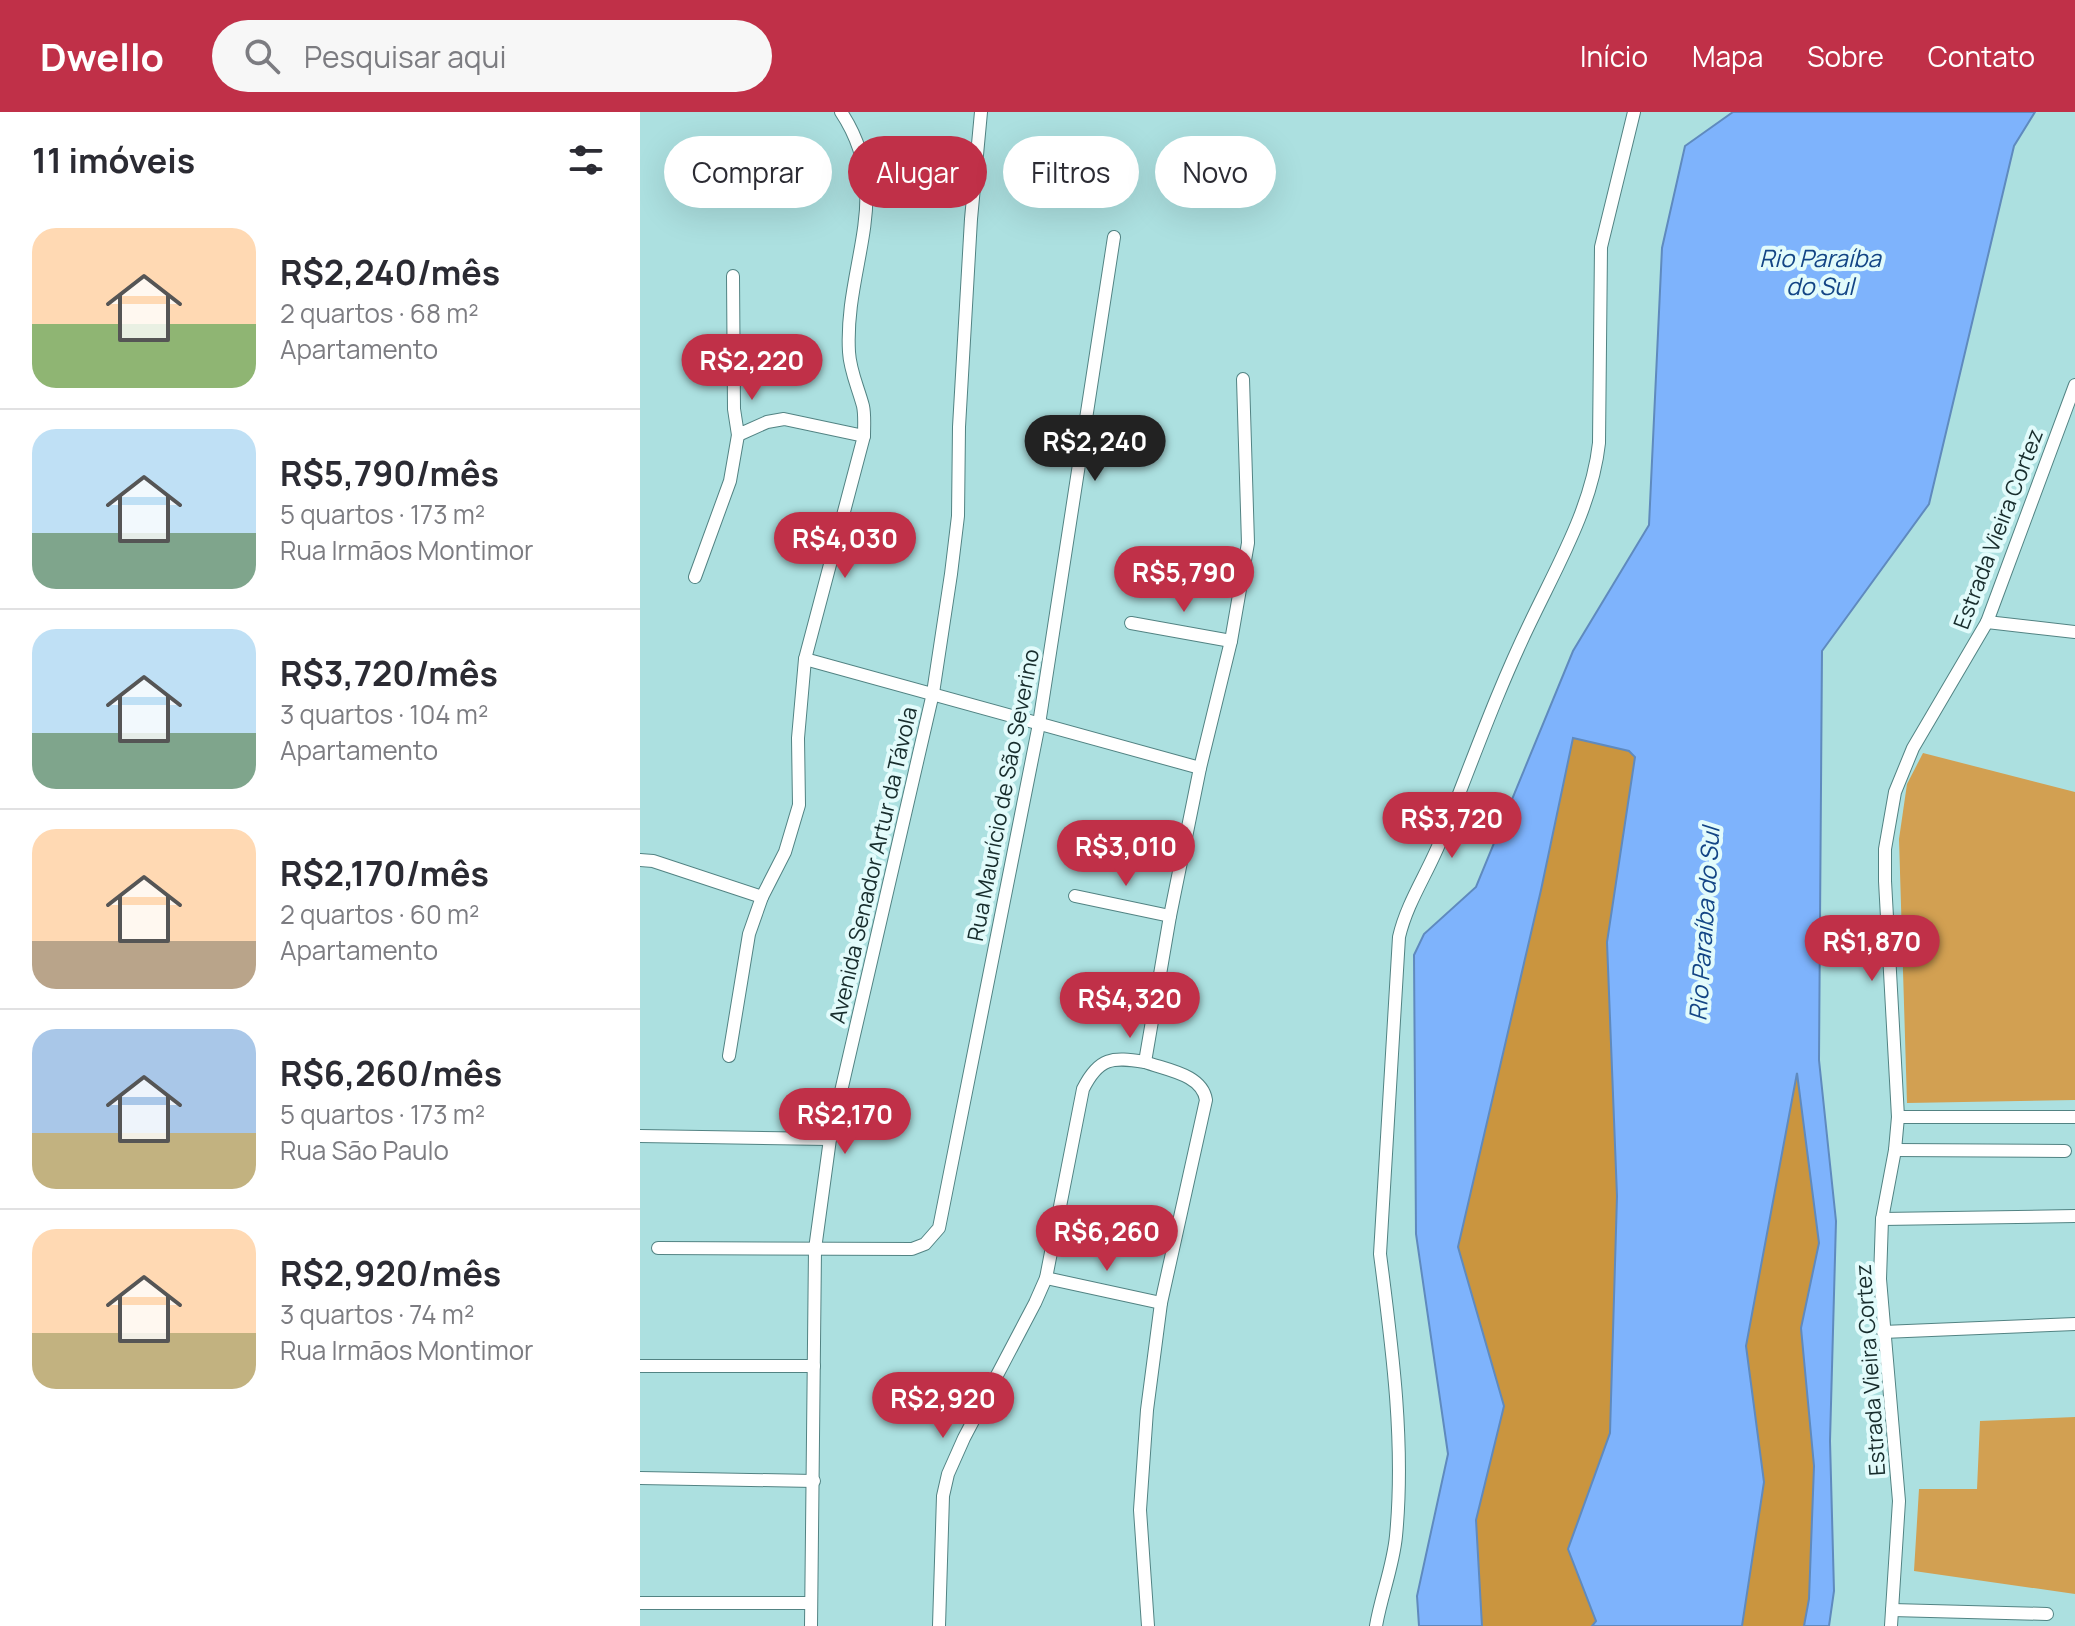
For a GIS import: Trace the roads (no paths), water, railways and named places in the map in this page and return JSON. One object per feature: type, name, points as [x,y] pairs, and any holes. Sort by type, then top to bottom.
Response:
[{"type":"street","points":[[729,1056],[744,955],[762,897],[785,852],[799,805],[798,738],[805,659],[864,436],[864,413],[851,369],[849,335],[852,292],[868,195],[867,173],[859,147],[841,112]]},
{"type":"street","name":"Avenida Senador Artur da Távola","points":[[811,1626],[815,1249],[830,1139],[933,693],[955,544],[971,219],[981,112]]},
{"type":"street","points":[[1376,1626],[1392,1561],[1398,1466],[1397,1411],[1379,1229],[1390,1113],[1399,937],[1407,911],[1443,835],[1497,693],[1589,492],[1599,443],[1601,247],[1634,112]]},
{"type":"street","name":"Rua Maurício de São Severino","points":[[658,1248],[912,1249],[925,1244],[939,1228],[1039,724],[1114,237]]},
{"type":"street","points":[[695,577],[730,481],[738,435],[734,409],[733,276]]},
{"type":"street","points":[[1145,1062],[1200,768],[1231,641],[1249,525],[1243,379]]},
{"type":"street","name":"Estrada Vieira Cortez","points":[[1891,1626],[1899,1501],[1880,1279],[1882,1219],[1898,1117],[1885,881],[1889,817],[1903,768],[1987,622],[2075,385]]},
{"type":"street","points":[[738,435],[767,422],[784,419],[864,436]]},
{"type":"street","points":[[1987,622],[2075,632]]},
{"type":"street","points":[[1131,623],[1231,641]]},
{"type":"street","points":[[805,659],[1200,768]]},
{"type":"street","points":[[640,860],[653,861],[762,897]]},
{"type":"street","points":[[1075,896],[1170,916]]},
{"type":"street","points":[[939,1626],[943,1496],[948,1474],[1046,1278],[1083,1089],[1096,1068],[1119,1058],[1145,1062],[1196,1081],[1205,1092],[1205,1110],[1161,1303],[1145,1424],[1141,1496],[1148,1626]]},
{"type":"street","points":[[1898,1117],[2075,1117]]},
{"type":"street","points":[[640,1136],[830,1139]]},
{"type":"street","points":[[1895,1150],[2065,1151]]},
{"type":"street","points":[[1882,1219],[2075,1216]]},
{"type":"street","points":[[1046,1278],[1161,1303]]},
{"type":"street","points":[[1883,1332],[2075,1324]]},
{"type":"street","points":[[640,1366],[814,1366]]},
{"type":"street","points":[[640,1478],[814,1481]]},
{"type":"street","points":[[640,1603],[811,1603]]},
{"type":"street","points":[[1892,1610],[2047,1614]]},
{"type":"water","name":"Rio Paraíba do Sul","points":[[1733,112],[2035,112],[2014,146],[1929,504],[1822,651],[1819,1060],[1836,1221],[1830,1441],[1834,1591],[1829,1626],[1804,1626],[1809,1599],[1814,1466],[1801,1328],[1819,1243],[1797,1073],[1746,1346],[1764,1482],[1742,1626],[1592,1626],[1596,1621],[1568,1549],[1610,1433],[1617,1196],[1607,942],[1635,757],[1629,751],[1573,738],[1458,1247],[1504,1406],[1476,1520],[1482,1626],[1419,1626],[1417,1596],[1448,1454],[1416,1234],[1414,955],[1424,934],[1476,887],[1573,651],[1649,525],[1662,248],[1685,146]]}]
